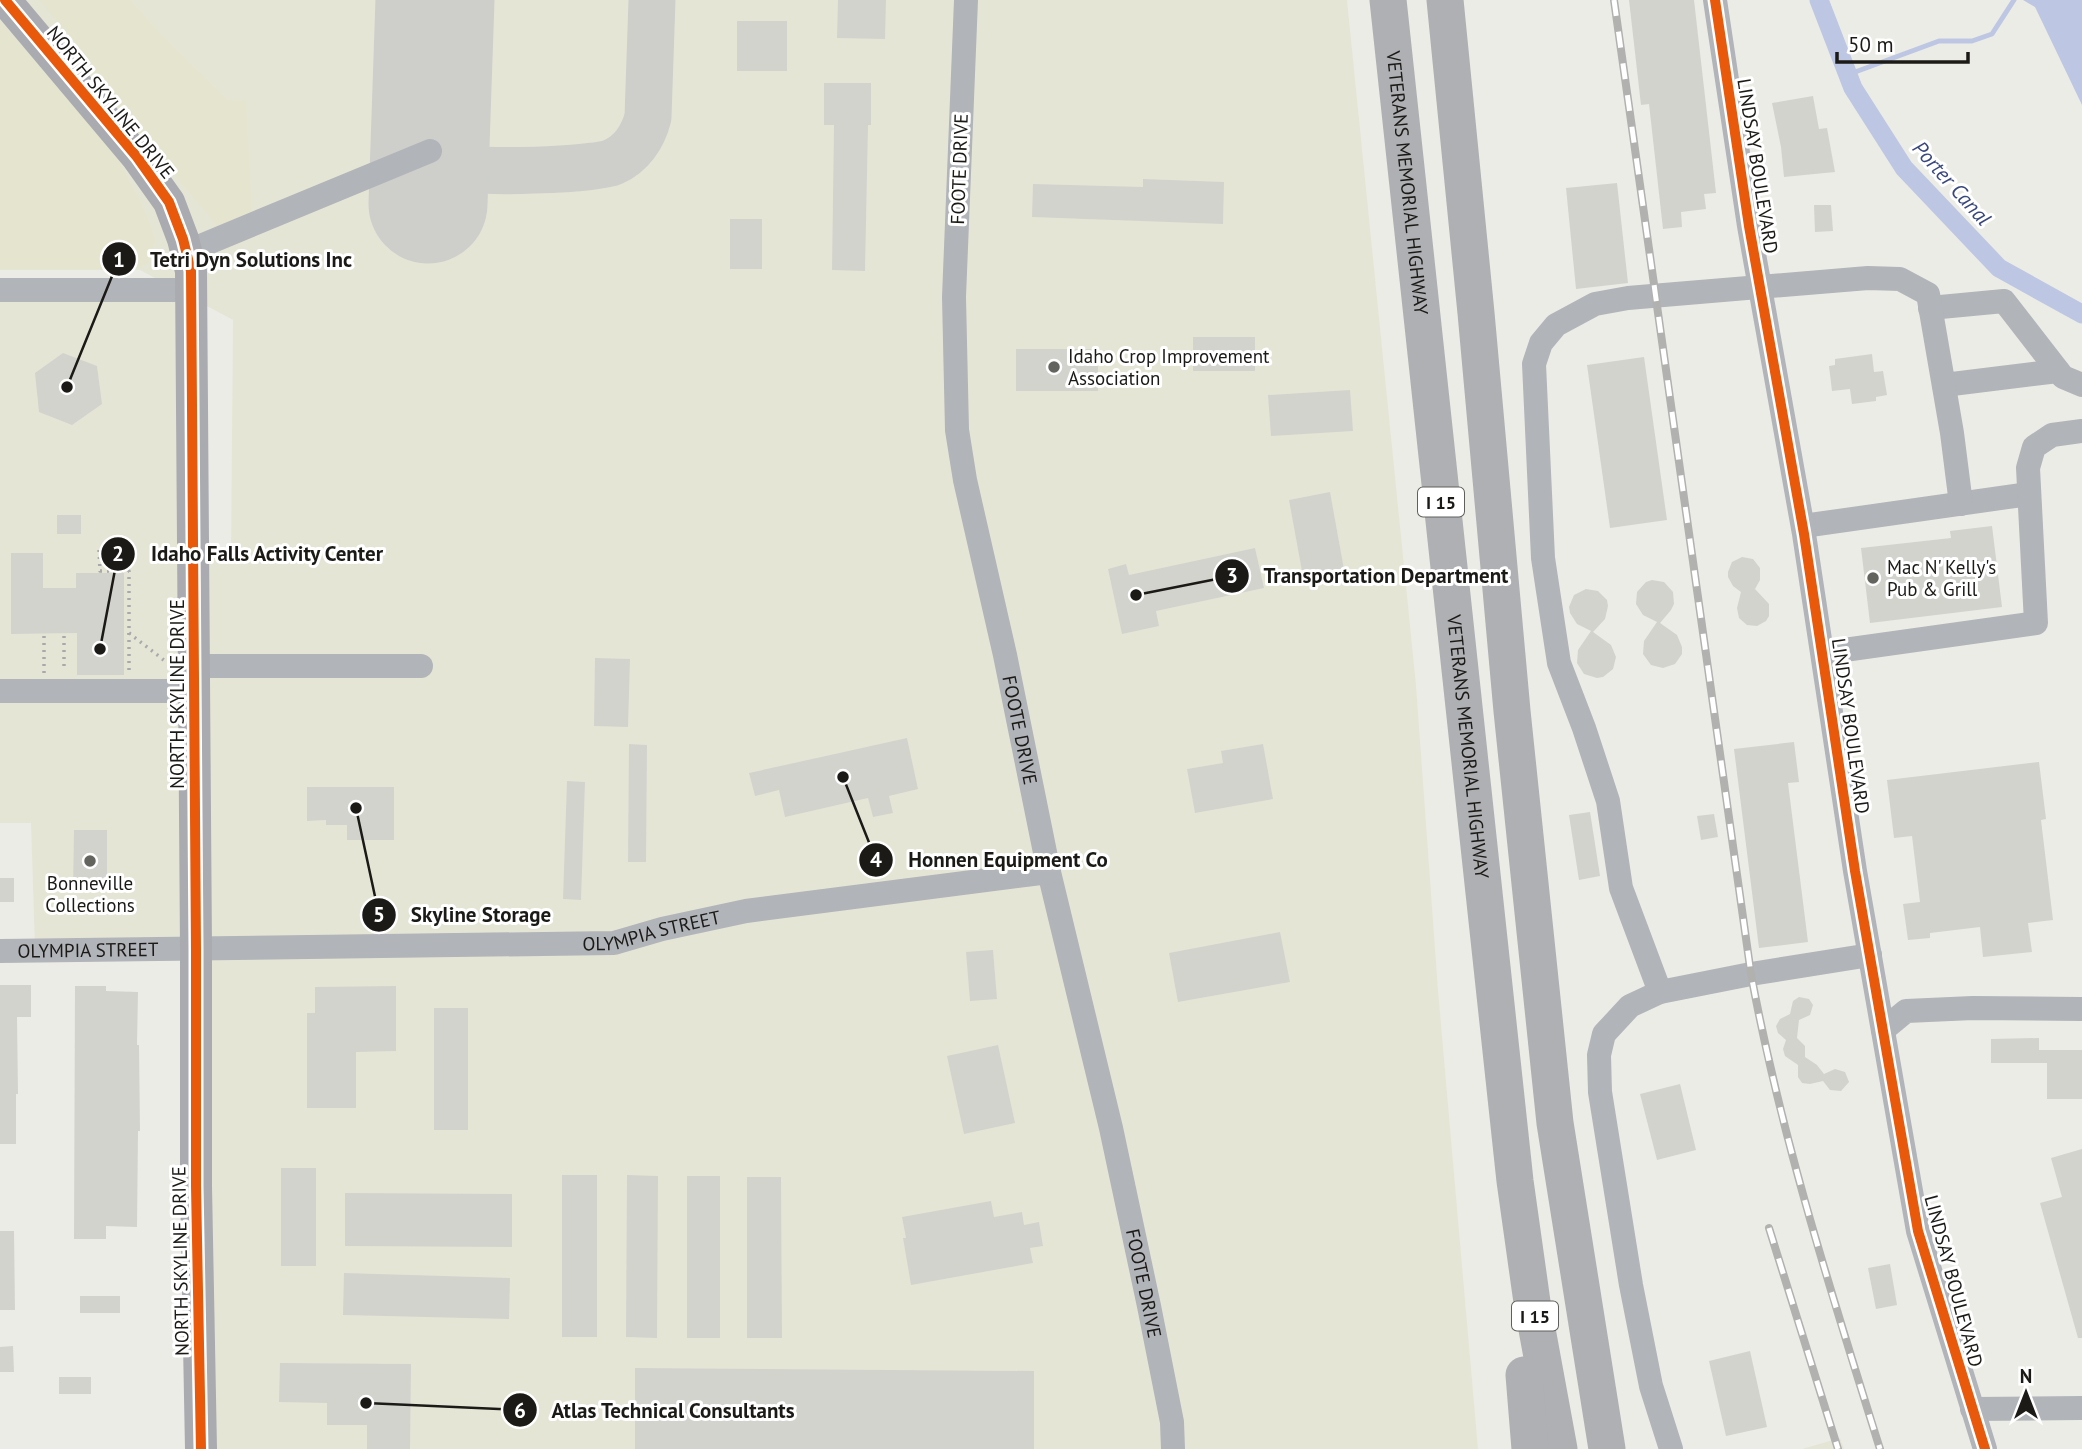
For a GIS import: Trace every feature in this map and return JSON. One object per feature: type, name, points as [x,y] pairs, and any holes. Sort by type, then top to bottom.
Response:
[{"type":"highway","name":"VETERANS MEMORIAL HIGHWAY","points":[[1388,0],[1514,1181],[1532,1302],[1559,1449]]},
{"type":"highway","name":"I 15","points":[[1445,0],[1512,711],[1555,1123],[1607,1449]]},
{"type":"highway","points":[[1514,1181],[1519,1303],[1530,1449]]},
{"type":"highway","points":[[1580,1280],[1626,1449]]},
{"type":"main road","name":"NORTH SKYLINE DRIVE","points":[[5,0],[137,158],[169,202],[191,271],[184,672],[196,949],[196,1186],[201,1449]]},
{"type":"street","name":"FOOTE DRIVE","points":[[966,0],[954,297],[957,430],[965,480],[1002,640],[1049,872],[1111,1128],[1149,1306],[1172,1422],[1172,1449]]},
{"type":"street","name":"LINDSAY BOULEVARD","points":[[1714,0],[1760,288],[1803,526],[1855,872],[1918,1231],[1985,1449]]},
{"type":"street","points":[[186,252],[430,151]]},
{"type":"street","points":[[1660,992],[1621,888],[1608,801],[1559,663],[1543,558],[1534,364],[1541,343],[1556,325],[1595,304],[1628,298],[1868,278],[1900,279],[1928,294],[1961,504]]},
{"type":"street","points":[[0,290],[191,290]]},
{"type":"street","points":[[1930,308],[2004,301],[2063,377],[2082,385]]},
{"type":"street","points":[[1944,385],[2058,371]]},
{"type":"street","points":[[1823,653],[2036,623],[2028,468],[2034,447],[2052,435],[2082,431]]},
{"type":"street","points":[[1803,526],[2029,494]]},
{"type":"street","points":[[0,691],[184,672],[421,666]]},
{"type":"street","name":"OLYMPIA STREET","points":[[0,951],[614,943],[662,929],[746,911],[1049,872]]},
{"type":"street","points":[[1671,1449],[1651,1386],[1631,1285],[1600,1092],[1599,1055],[1604,1034],[1630,1006],[1660,992],[1870,955]]},
{"type":"street","points":[[1883,1030],[1906,1011],[1973,1008],[2082,1009]]},
{"type":"street","points":[[1972,1409],[2082,1408]]},
{"type":"path","points":[[99,550],[100,570],[129,570],[129,680]]},
{"type":"path","points":[[129,632],[184,672]]},
{"type":"path","points":[[44,636],[43,669],[49,680]]},
{"type":"path","points":[[64,636],[64,670]]},
{"type":"shaded area","points":[[0,0],[1347,0],[1416,685],[1438,990],[1478,1449],[201,1449],[196,950],[35,950],[31,823],[0,823],[0,290],[175,289],[140,270],[0,270]],"holes":[[[192,298],[233,320],[231,555],[194,553]]]},
{"type":"shaded area","points":[[1840,1438],[1844,1449],[1802,1449]]},
{"type":"green space","points":[[39,0],[130,0],[227,100],[246,101],[252,215],[218,226],[113,103],[73,40]]},
{"type":"green space","points":[[0,21],[114,153],[149,221],[155,241],[148,263],[135,269],[0,269]]},
{"type":"water","points":[[2023,0],[2082,0],[2082,105],[2035,7]]},
{"type":"building","points":[[838,0],[886,0],[885,39],[837,38]]},
{"type":"building","points":[[1629,0],[1694,0],[1716,193],[1704,194],[1706,209],[1681,212],[1682,227],[1663,229],[1649,104],[1641,105]]},
{"type":"building","points":[[737,21],[787,21],[787,71],[737,71]]},
{"type":"building","points":[[824,83],[871,83],[865,271],[832,270],[834,125],[824,125]]},
{"type":"building","points":[[1813,96],[1819,129],[1827,128],[1835,172],[1784,177],[1772,103]]},
{"type":"building","points":[[1143,179],[1224,182],[1223,224],[1032,217],[1033,184],[1143,187]]},
{"type":"building","points":[[1617,183],[1628,283],[1576,289],[1566,188]]},
{"type":"building","points":[[1814,205],[1831,205],[1833,231],[1815,232]]},
{"type":"building","points":[[730,219],[762,219],[762,269],[730,269]]},
{"type":"building","points":[[1193,337],[1255,337],[1255,371],[1193,371]]},
{"type":"building","points":[[1016,349],[1098,349],[1098,391],[1016,391]]},
{"type":"building","points":[[63,353],[97,366],[102,404],[72,425],[39,412],[35,373]]},
{"type":"building","points":[[1872,354],[1874,372],[1883,371],[1887,395],[1876,397],[1876,401],[1852,404],[1850,389],[1832,391],[1829,366],[1835,365],[1835,359]]},
{"type":"building","points":[[1644,357],[1667,520],[1610,528],[1587,365]]},
{"type":"building","points":[[1350,390],[1353,431],[1271,436],[1268,395]]},
{"type":"building","points":[[1330,492],[1345,575],[1304,582],[1289,500]]},
{"type":"building","points":[[57,515],[81,515],[81,534],[57,534]]},
{"type":"building","points":[[1992,526],[2002,607],[1870,623],[1861,548],[1951,538],[1950,531]]},
{"type":"building","points":[[1255,548],[1264,588],[1156,611],[1159,626],[1122,634],[1108,569],[1126,564],[1129,575]]},
{"type":"building","points":[[11,553],[43,553],[43,588],[76,588],[76,573],[124,573],[124,675],[77,675],[77,633],[11,634]]},
{"type":"building","points":[[1742,557],[1753,559],[1760,568],[1760,580],[1755,589],[1769,604],[1769,616],[1757,626],[1747,625],[1739,618],[1737,608],[1741,592],[1733,586],[1728,577],[1732,562]]},
{"type":"building","points":[[1646,582],[1664,582],[1673,592],[1674,604],[1660,623],[1677,635],[1682,647],[1682,654],[1675,664],[1663,668],[1651,665],[1643,654],[1644,641],[1657,622],[1643,615],[1636,604],[1637,592]]},
{"type":"building","points":[[1586,589],[1598,591],[1607,600],[1605,619],[1593,632],[1611,645],[1616,657],[1613,669],[1597,678],[1584,674],[1577,663],[1578,650],[1591,631],[1577,624],[1569,607],[1574,595]]},
{"type":"building","points":[[595,658],[630,659],[628,727],[594,726]]},
{"type":"building","points":[[907,738],[918,789],[889,796],[893,813],[873,817],[868,798],[785,817],[779,790],[755,796],[749,773]]},
{"type":"building","points":[[1794,742],[1799,782],[1788,783],[1808,942],[1759,948],[1734,749]]},
{"type":"building","points":[[629,744],[647,745],[646,862],[628,862]]},
{"type":"building","points":[[1263,744],[1273,799],[1195,813],[1187,769],[1223,763],[1221,751]]},
{"type":"building","points":[[2039,762],[2046,819],[2041,820],[2053,920],[2028,923],[2032,952],[1983,957],[1980,927],[1930,933],[1930,938],[1908,940],[1903,904],[1920,902],[1912,836],[1894,838],[1887,780]]},
{"type":"building","points":[[567,781],[585,782],[581,900],[563,899]]},
{"type":"building","points":[[307,787],[394,787],[394,840],[347,840],[347,825],[326,825],[326,820],[307,821]]},
{"type":"building","points":[[1590,812],[1600,876],[1579,880],[1569,815]]},
{"type":"building","points":[[1714,814],[1718,837],[1701,840],[1697,816]]},
{"type":"building","points":[[74,830],[107,830],[107,890],[73,890]]},
{"type":"building","points":[[0,878],[14,878],[14,902],[0,902]]},
{"type":"building","points":[[1280,932],[1290,982],[1178,1002],[1169,953]]},
{"type":"building","points":[[993,950],[997,999],[970,1001],[966,952]]},
{"type":"building","points":[[0,985],[31,985],[31,1017],[17,1017],[16,1144],[0,1144]]},
{"type":"building","points":[[75,986],[106,986],[106,991],[138,992],[140,1131],[137,1227],[106,1226],[106,1239],[74,1239]]},
{"type":"building","points":[[396,986],[396,1051],[356,1052],[356,1108],[307,1108],[307,1013],[315,1013],[315,987]]},
{"type":"building","points":[[1799,997],[1809,999],[1813,1005],[1810,1015],[1799,1020],[1797,1038],[1805,1046],[1805,1057],[1824,1074],[1835,1069],[1845,1072],[1849,1082],[1841,1091],[1830,1090],[1823,1081],[1802,1083],[1798,1077],[1798,1065],[1785,1056],[1783,1049],[1786,1040],[1778,1033],[1776,1026],[1780,1019],[1790,1014],[1793,1001]]},
{"type":"building","points":[[434,1008],[468,1008],[468,1130],[434,1130]]},
{"type":"building","points":[[2039,1038],[2039,1050],[2082,1050],[2082,1099],[2047,1099],[2047,1063],[1991,1063],[1991,1039]]},
{"type":"building","points":[[998,1045],[1015,1123],[964,1134],[947,1056]]},
{"type":"building","points":[[1680,1084],[1696,1150],[1657,1160],[1640,1094]]},
{"type":"building","points":[[2082,1149],[2082,1338],[2078,1338],[2040,1203],[2062,1197],[2051,1158]]},
{"type":"building","points":[[281,1168],[316,1168],[316,1266],[281,1266]]},
{"type":"building","points":[[562,1175],[597,1175],[597,1337],[562,1337]]},
{"type":"building","points":[[627,1175],[658,1176],[657,1338],[626,1337]]},
{"type":"building","points":[[687,1176],[720,1176],[720,1338],[687,1338]]},
{"type":"building","points":[[747,1177],[781,1177],[782,1338],[747,1338]]},
{"type":"building","points":[[345,1193],[512,1194],[512,1247],[345,1246]]},
{"type":"building","points":[[991,1201],[994,1217],[1022,1212],[1024,1225],[1039,1222],[1043,1246],[1030,1248],[1033,1263],[911,1285],[902,1217]]},
{"type":"building","points":[[0,1231],[14,1231],[15,1310],[0,1310]]},
{"type":"building","points":[[1890,1264],[1897,1305],[1876,1309],[1868,1268]]},
{"type":"building","points":[[344,1273],[510,1278],[509,1319],[343,1315]]},
{"type":"building","points":[[80,1296],[120,1296],[120,1313],[80,1313]]},
{"type":"building","points":[[13,1346],[14,1372],[0,1372],[0,1347]]},
{"type":"building","points":[[1750,1351],[1767,1427],[1726,1436],[1709,1361]]},
{"type":"building","points":[[280,1363],[411,1364],[410,1449],[367,1449],[367,1425],[327,1425],[327,1403],[279,1402]]},
{"type":"building","points":[[635,1368],[1034,1371],[1034,1449],[635,1449]]},
{"type":"building","points":[[59,1377],[91,1377],[91,1394],[59,1394]]},
{"type":"waterway","name":"Porter Canal","points":[[1819,0],[1853,88],[1904,168],[1999,268],[2082,314]]},
{"type":"waterway","points":[[1847,75],[1939,41],[1972,41],[1992,34],[2014,0]]},
{"type":"taxiway","points":[[431,135],[444,158],[458,167],[469,169],[560,169],[602,165],[619,159],[635,144],[648,117],[652,0]]},
{"type":"runway","points":[[428,204],[435,0]]},
{"type":"railway","points":[[1614,0],[1751,974],[1792,1154],[1880,1449]]},
{"type":"railway","points":[[1769,1228],[1838,1449]]},
{"type":"cycle path","points":[[5,0],[137,157],[169,202],[191,271],[196,1186],[201,1449]]},
{"type":"cycle path","points":[[1715,0],[1749,226],[1804,534],[1855,871],[1918,1231],[1985,1449]]},
{"type":"place","name":"Idaho Crop Improvement Association","points":[[1054,367]]},
{"type":"place","name":"Tetri Dyn Solutions Inc","points":[[67,387]]},
{"type":"place","name":"Mac N' Kelly's Pub & Grill","points":[[1873,578]]},
{"type":"place","name":"Transportation Department","points":[[1136,595]]},
{"type":"place","name":"Idaho Falls Activity Center","points":[[100,649]]},
{"type":"place","name":"Honnen Equipment Co","points":[[843,777]]},
{"type":"place","name":"Skyline Storage","points":[[356,808]]},
{"type":"place","name":"Bonneville Collections","points":[[90,861]]},
{"type":"place","name":"Atlas Technical Consultants","points":[[366,1403]]}]
